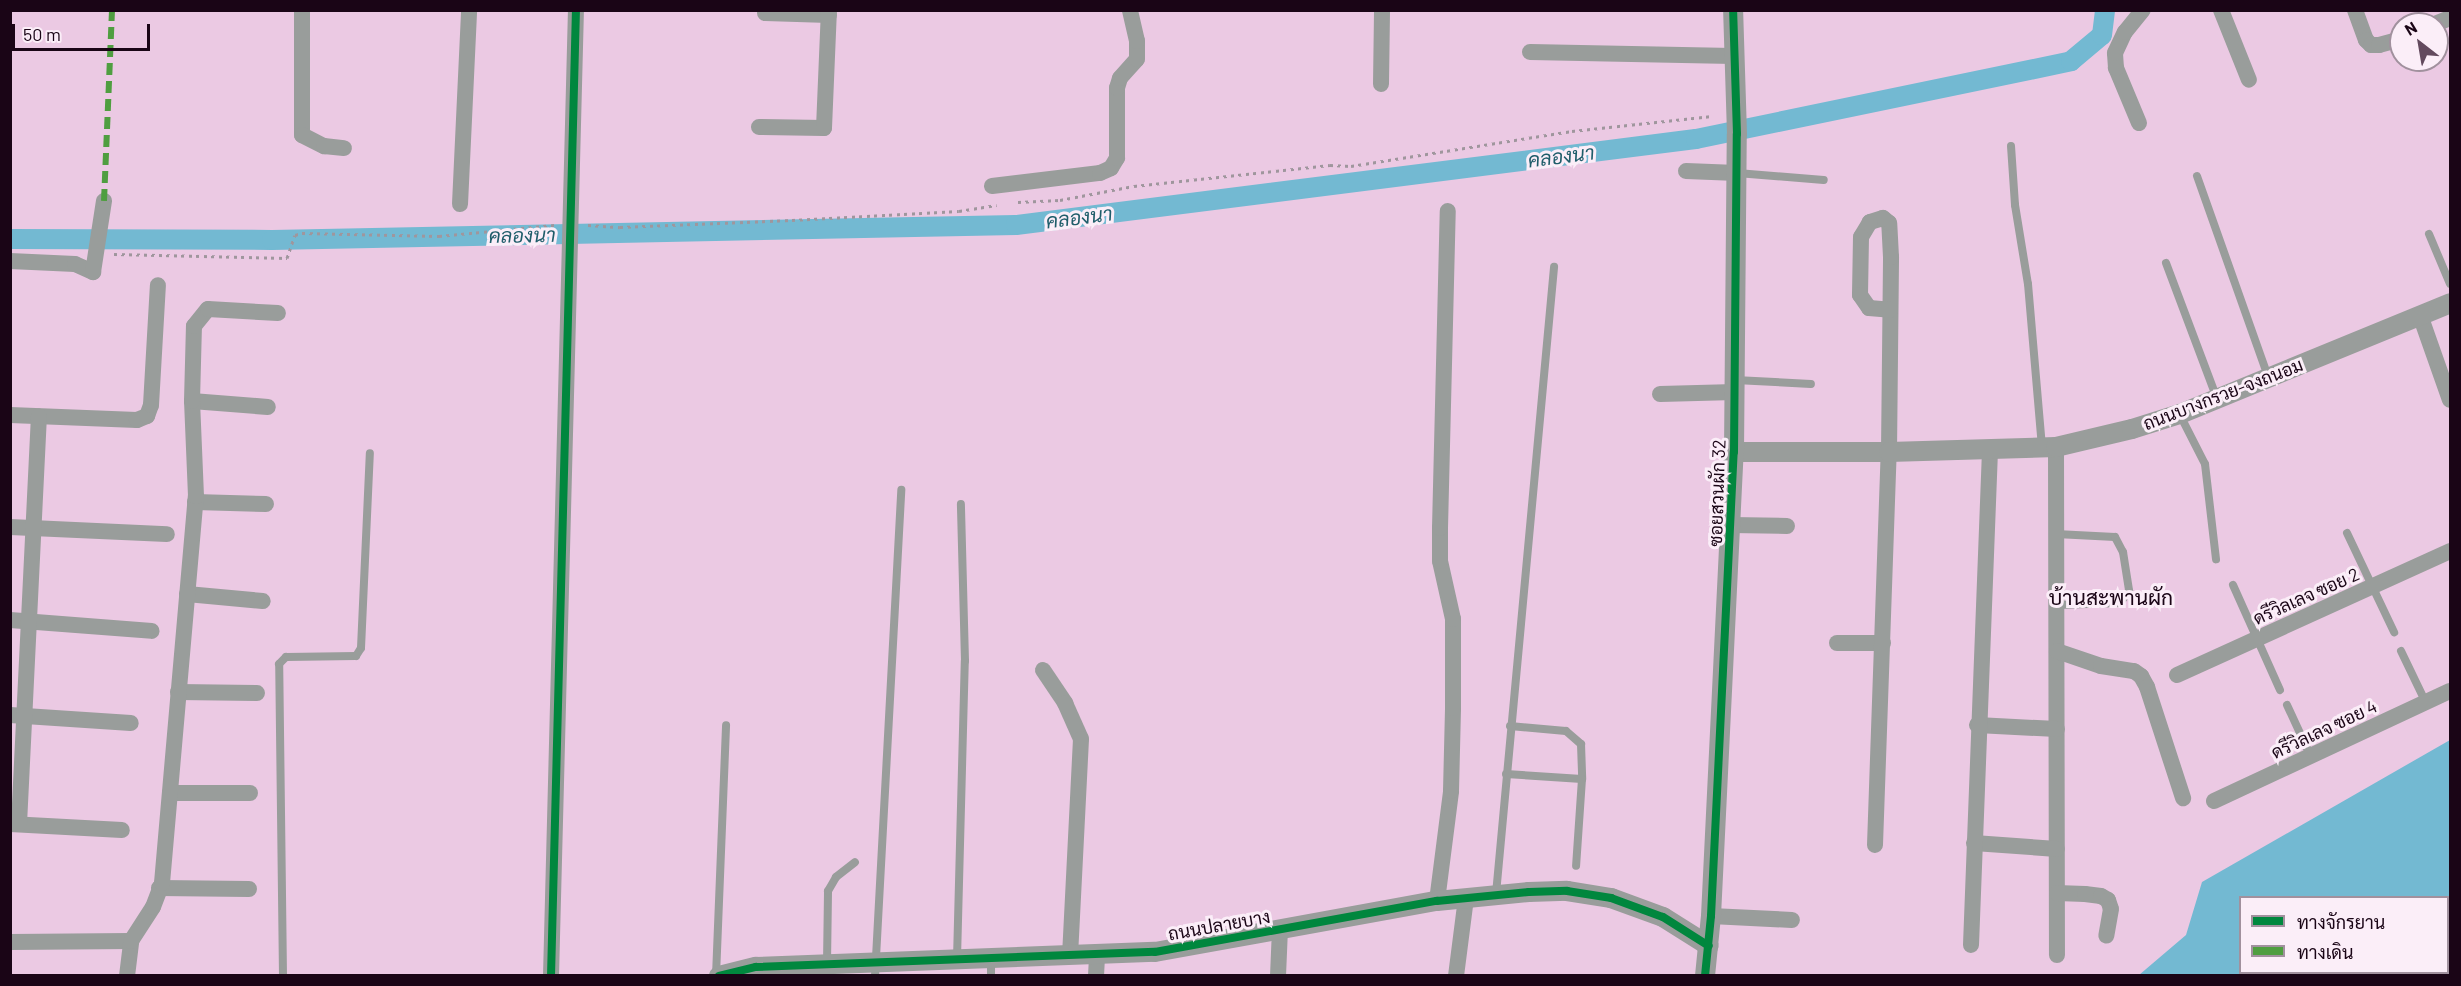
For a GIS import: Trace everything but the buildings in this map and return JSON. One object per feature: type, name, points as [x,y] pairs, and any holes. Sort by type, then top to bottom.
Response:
[{"type":"street","points":[[302,10],[302,135],[324,146],[344,148]]},
{"type":"street","points":[[459,204],[469,10]]},
{"type":"street","points":[[551,975],[576,10]]},
{"type":"street","points":[[992,186],[1100,173],[1111,168],[1117,158],[1117,88],[1120,78],[1137,59],[1137,40],[1130,10]]},
{"type":"street","points":[[1381,84],[1382,10]]},
{"type":"street","name":"ซอยสวนผัก 32","points":[[1705,975],[1711,916],[1734,452],[1737,173],[1733,10]]},
{"type":"street","points":[[2139,123],[2116,68],[2115,53],[2125,32],[2143,10]]},
{"type":"street","points":[[2221,10],[2248,80]]},
{"type":"street","points":[[2355,10],[2366,40],[2371,45],[2389,43]]},
{"type":"street","points":[[759,127],[824,128],[829,13],[765,14]]},
{"type":"street","points":[[1530,52],[1733,56]]},
{"type":"street","points":[[1686,171],[1737,173]]},
{"type":"street","points":[[10,261],[75,264],[93,272],[104,201]]},
{"type":"street","points":[[1437,901],[1451,791],[1453,708],[1453,619],[1440,561],[1448,211]]},
{"type":"street","points":[[1875,845],[1889,452],[1890,310],[1889,223],[1883,218],[1870,222],[1861,237],[1860,295],[1869,308],[1890,310]]},
{"type":"street","points":[[10,415],[137,420],[147,416],[151,405],[158,285]]},
{"type":"street","name":"ถนนบางกรวย-จงถนอม","points":[[1734,452],[1889,452],[2049,448],[2132,429],[2180,414],[2451,303]]},
{"type":"street","points":[[127,975],[131,941],[153,907],[159,888],[170,793],[195,502],[192,401],[194,326],[198,318],[208,309],[278,313]]},
{"type":"street","points":[[2420,315],[2451,400]]},
{"type":"street","points":[[1660,394],[1735,386]]},
{"type":"street","points":[[192,401],[268,407]]},
{"type":"street","points":[[39,416],[28,621],[16,716],[15,824],[122,831]]},
{"type":"street","points":[[2049,448],[2056,534],[2057,955]]},
{"type":"street","points":[[1971,945],[1977,724],[1990,450]]},
{"type":"street","points":[[195,502],[266,504]]},
{"type":"street","points":[[1731,525],[1787,526]]},
{"type":"street","points":[[10,527],[167,534]]},
{"type":"street","name":"ดรีวิลเลจ ซอย 2","points":[[2177,675],[2451,551]]},
{"type":"street","points":[[187,594],[263,601]]},
{"type":"street","points":[[10,620],[152,631]]},
{"type":"street","points":[[1837,643],[1882,643]]},
{"type":"street","points":[[2057,651],[2101,666],[2134,671],[2140,676],[2147,687],[2183,798]]},
{"type":"street","points":[[1043,670],[1065,703],[1082,739],[1070,955]]},
{"type":"street","name":"ดรีวิลเลจ ซอย 4","points":[[2214,801],[2451,691]]},
{"type":"street","points":[[178,692],[257,693]]},
{"type":"street","points":[[16,716],[131,723]]},
{"type":"street","points":[[1977,724],[2057,729]]},
{"type":"street","points":[[170,793],[250,793]]},
{"type":"street","points":[[1974,843],[2057,849]]},
{"type":"street","points":[[159,888],[249,889]]},
{"type":"street","name":"ถนนปลายบาง","points":[[722,975],[756,967],[791,971],[827,964],[876,969],[957,959],[991,967],[1070,955],[1155,952],[1437,901],[1567,891],[1611,897],[1663,917],[1709,946]]},
{"type":"street","points":[[2057,893],[2101,896],[2108,900],[2111,909],[2106,936]]},
{"type":"street","points":[[1456,975],[1466,898]]},
{"type":"street","points":[[1711,916],[1792,920]]},
{"type":"street","points":[[1278,975],[1280,929]]},
{"type":"street","points":[[10,942],[131,941]]},
{"type":"street","points":[[1096,975],[1097,954]]},
{"type":"lane","points":[[2011,146],[2015,205],[2028,284],[2049,448]]},
{"type":"lane","points":[[1737,173],[1824,180]]},
{"type":"lane","points":[[2198,176],[2269,378]]},
{"type":"lane","points":[[2429,234],[2451,284]]},
{"type":"lane","points":[[2166,263],[2217,399]]},
{"type":"lane","points":[[1496,895],[1554,267]]},
{"type":"lane","points":[[1735,386],[1811,384]]},
{"type":"lane","points":[[2180,414],[2205,464],[2216,559]]},
{"type":"lane","points":[[283,975],[279,664],[286,657],[356,656],[361,648],[370,453]]},
{"type":"lane","points":[[876,969],[900,490]]},
{"type":"lane","points":[[957,959],[965,661],[961,504]]},
{"type":"lane","points":[[2347,533],[2394,632]]},
{"type":"lane","points":[[2056,534],[2115,537],[2123,552],[2129,591],[2120,603],[2056,605]]},
{"type":"lane","points":[[2233,585],[2280,690]]},
{"type":"lane","points":[[2401,651],[2426,703]]},
{"type":"lane","points":[[2287,705],[2311,757]]},
{"type":"lane","points":[[722,975],[726,725]]},
{"type":"lane","points":[[1510,726],[1566,731],[1576,737],[1581,744],[1582,779],[1576,866]]},
{"type":"lane","points":[[1506,774],[1582,779]]},
{"type":"lane","points":[[827,964],[828,891],[836,877],[855,862]]},
{"type":"path","points":[[1010,202],[1060,200],[1134,186],[1330,165],[1352,166],[1572,131],[1712,116]]},
{"type":"path","points":[[111,254],[287,258],[295,235],[302,233],[440,236],[569,225],[620,227],[959,211],[1001,204]]},
{"type":"water","points":[[2450,740],[2449,960],[2449,896],[2239,896],[2239,974],[2421,974],[2417,976],[2139,975],[2186,935],[2202,882]]},
{"type":"waterway","name":"คลองนา","points":[[10,239],[272,240],[1016,225],[1696,139],[2071,61],[2102,35],[2105,10]]},
{"type":"marked path","points":[[104,201],[112,10]]},
{"type":"cycle path","points":[[551,976],[576,10]]},
{"type":"cycle path","points":[[1705,976],[1711,916],[1734,452],[1737,134],[1733,10]]},
{"type":"cycle path","points":[[719,976],[756,967],[1155,952],[1437,901],[1529,892],[1567,891],[1611,898],[1663,917],[1709,946]]},
{"type":"district","name":"บ้านสะพานผัก","points":[[2111,597]]}]
